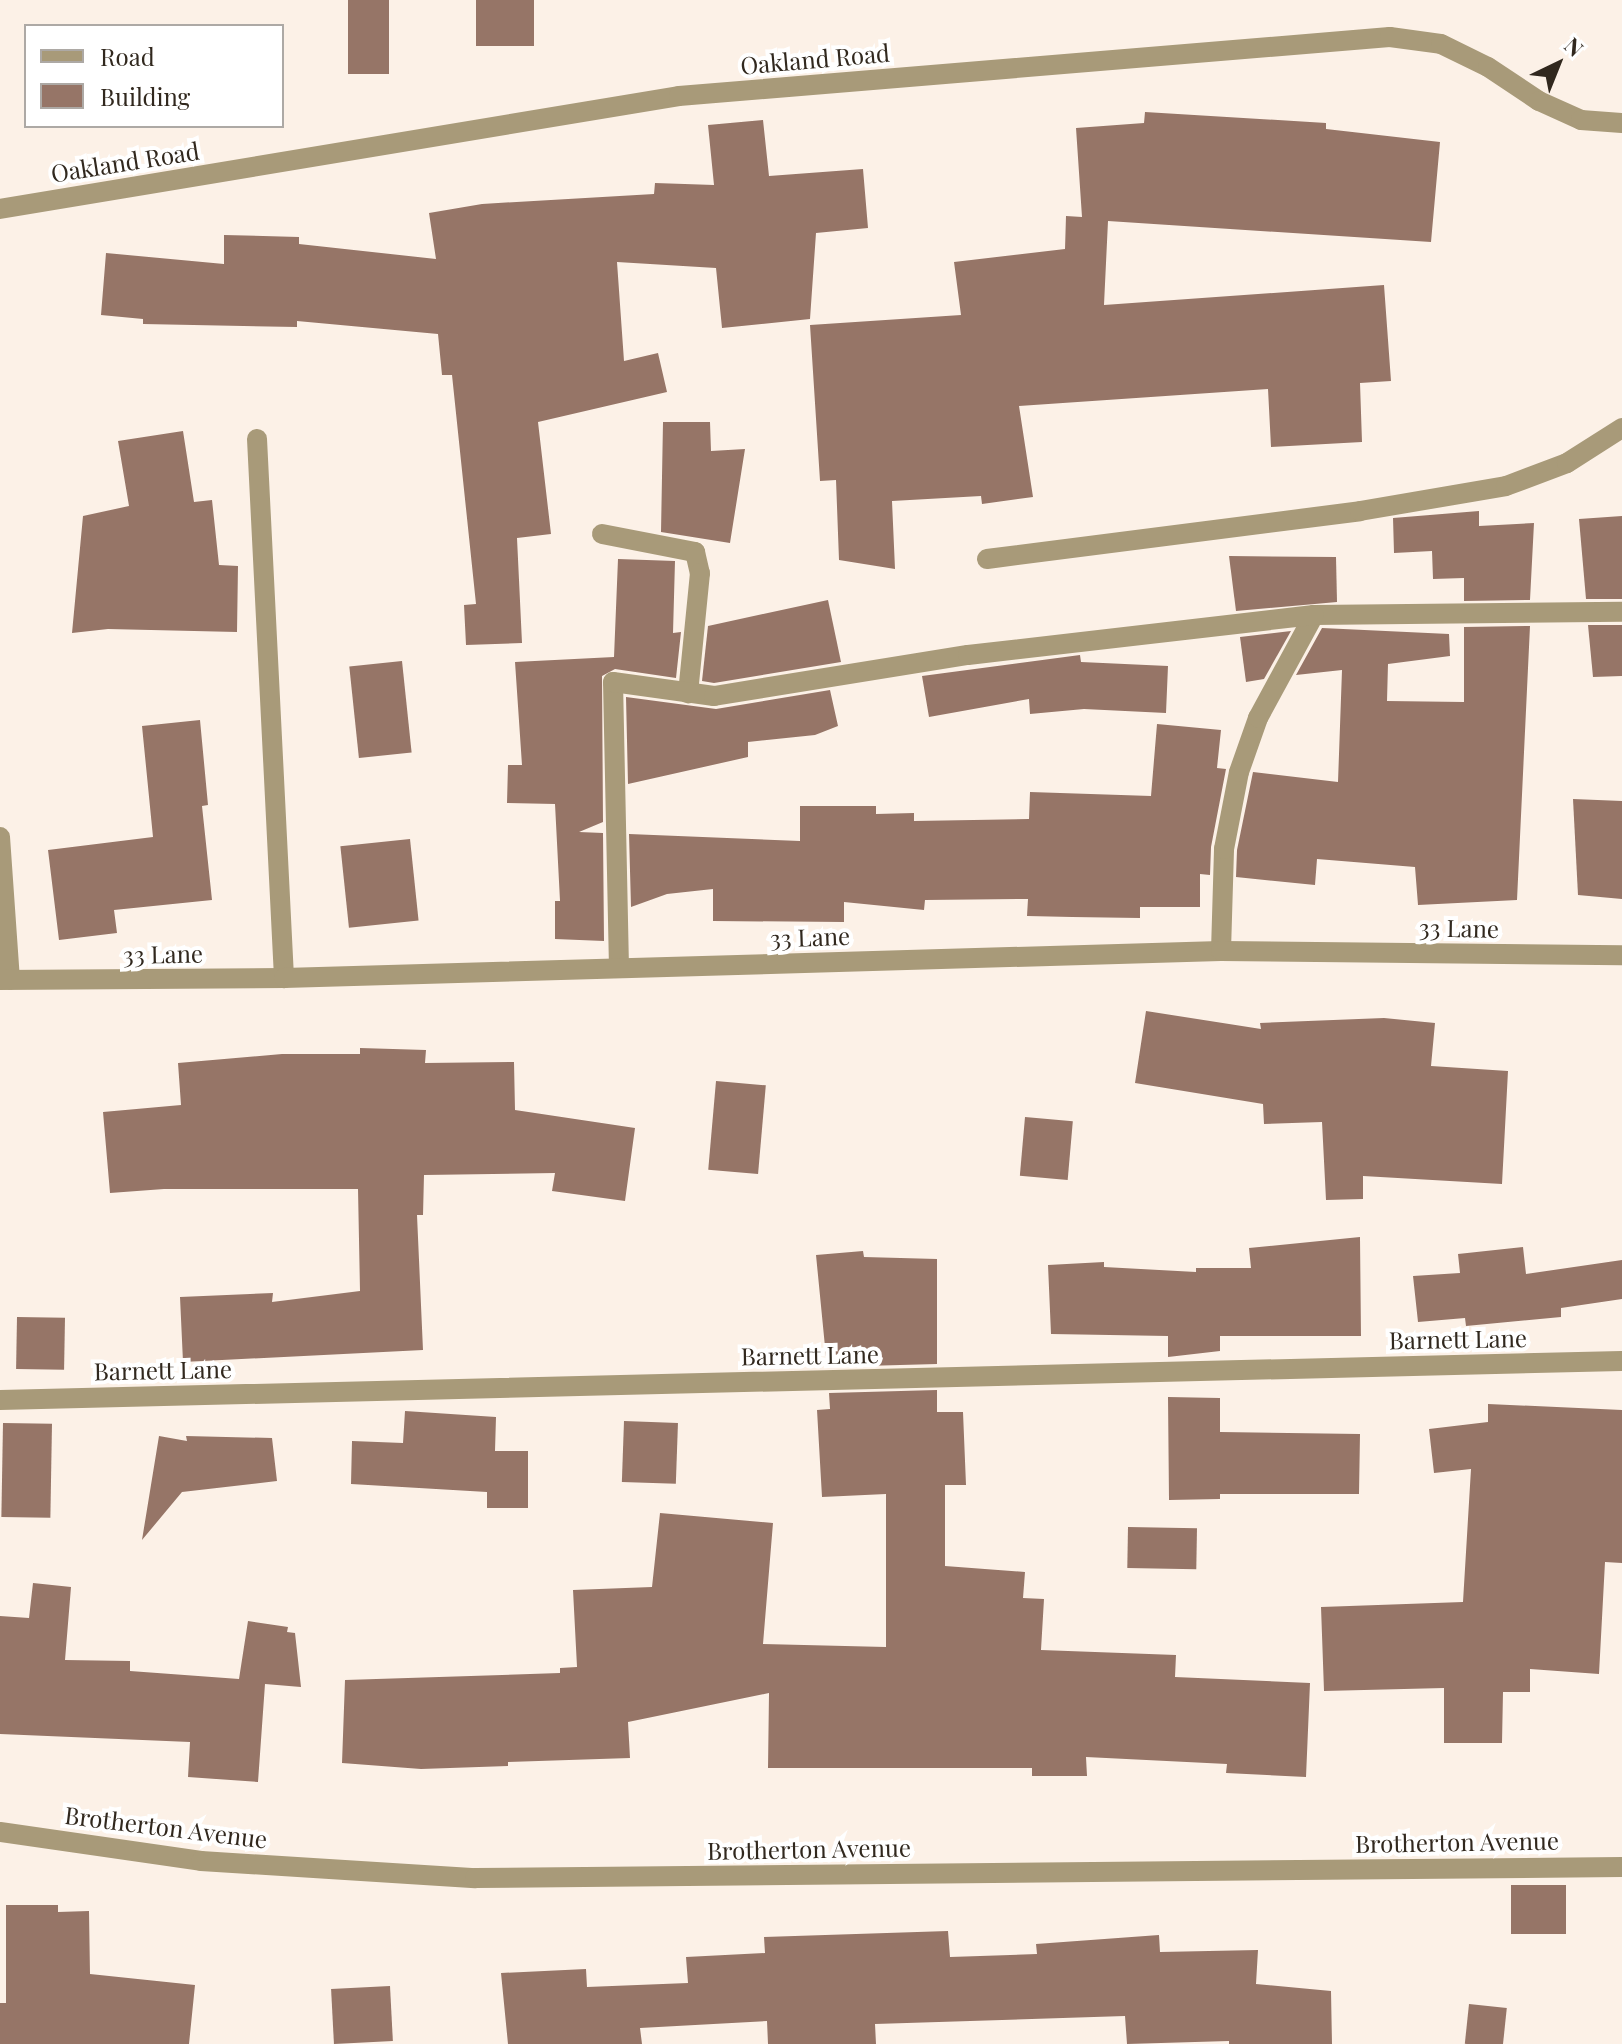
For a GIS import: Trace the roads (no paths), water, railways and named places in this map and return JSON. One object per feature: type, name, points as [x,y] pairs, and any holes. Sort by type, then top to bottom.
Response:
[{"type":"street","name":"Oakland Road","points":[[0,209],[679,96],[1390,37],[1441,44],[1488,67],[1539,101],[1581,120],[1622,123]]},
{"type":"street","points":[[987,559],[1360,511],[1506,486],[1567,463],[1622,428]]},
{"type":"street","points":[[257,439],[284,978]]},
{"type":"street","points":[[602,534],[695,552],[700,573],[688,693]]},
{"type":"street","points":[[619,968],[613,682],[714,696],[968,655],[1314,615],[1622,612]]},
{"type":"street","points":[[1221,951],[1224,849],[1239,772],[1258,718],[1314,615]]},
{"type":"street","points":[[0,837],[5,980]]},
{"type":"street","name":"33 Lane","points":[[5,980],[284,978],[1221,951],[1622,955]]},
{"type":"street","name":"Barnett Lane","points":[[0,1400],[1622,1361]]},
{"type":"street","name":"Brotherton Avenue","points":[[0,1832],[201,1861],[475,1878],[1622,1867]]}]
